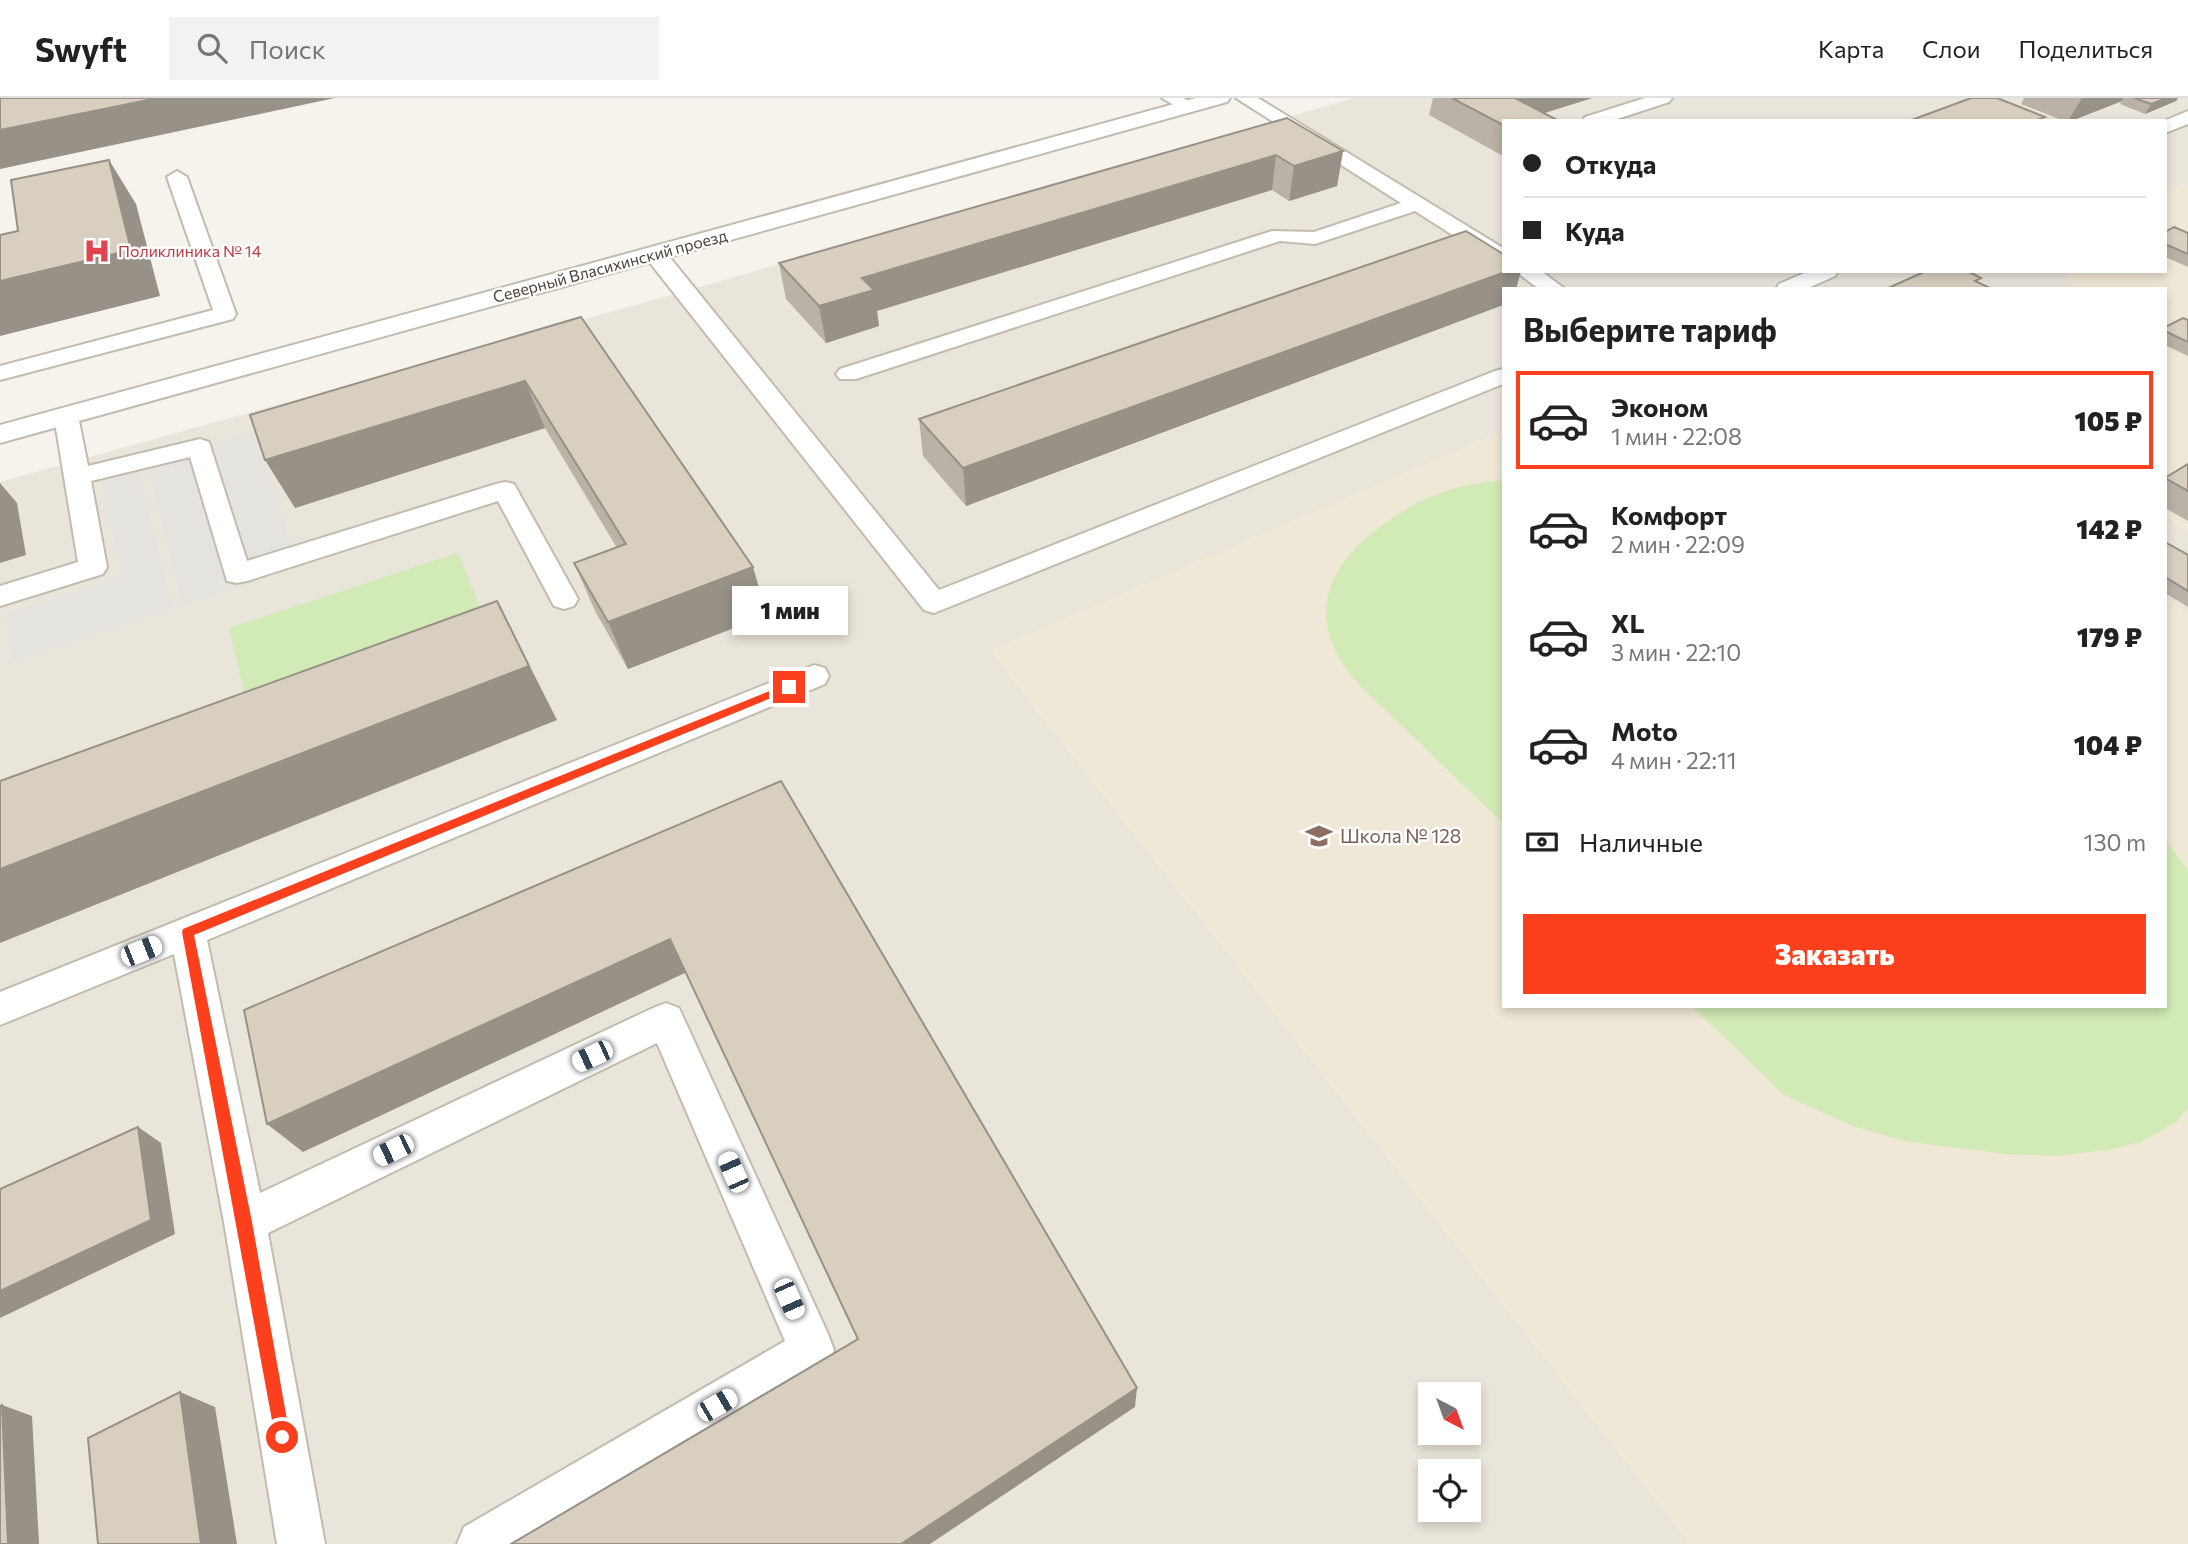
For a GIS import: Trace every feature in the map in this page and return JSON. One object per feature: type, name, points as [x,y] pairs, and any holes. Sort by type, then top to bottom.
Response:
[{"type":"street","name":"Северный Власихинский проезд","points":[[0,434],[655,254],[1179,103],[1220,98]]},
{"type":"lane","points":[[1245,98],[1502,256]]},
{"type":"lane","points":[[1598,119],[1663,98]]},
{"type":"lane","points":[[0,373],[225,314],[177,177]]},
{"type":"lane","points":[[848,374],[1279,235],[1315,238],[1418,204]]},
{"type":"lane","points":[[655,254],[934,603],[1502,376]]},
{"type":"lane","points":[[1529,273],[1551,287]]},
{"type":"lane","points":[[1792,287],[1823,273]]},
{"type":"lane","points":[[0,596],[93,567],[66,416]]},
{"type":"lane","points":[[77,476],[200,447],[237,574],[505,490],[564,599]]},
{"type":"lane","points":[[0,1009],[814,677]]},
{"type":"lane","points":[[188,932],[245,1222],[301,1544]]},
{"type":"lane","points":[[245,1222],[666,1020],[812,1350],[481,1544]]},
{"type":"shaded area","points":[[1354,98],[2188,98],[2188,1544],[0,1544],[0,482],[707,285]]},
{"type":"shaded area","points":[[2188,182],[2188,532],[2167,520],[2167,287],[2073,287],[2067,273],[2167,273],[2167,191]]},
{"type":"shaded area","name":"Школа № 128","points":[[1502,431],[1502,1008],[2167,1008],[2167,600],[2188,612],[2188,1544],[1690,1544],[990,651]]},
{"type":"shaded area","points":[[253,433],[299,565],[183,604],[148,464]]},
{"type":"shaded area","points":[[136,467],[172,608],[12,662],[6,614],[123,576],[101,478]]},
{"type":"green space","points":[[1502,480],[1502,822],[1355,679],[1334,648],[1326,617],[1330,588],[1336,575],[1365,539],[1413,505],[1446,491]]},
{"type":"green space","points":[[458,553],[487,623],[247,705],[229,628]]},
{"type":"green space","points":[[2167,842],[2188,870],[2188,1108],[2176,1122],[2141,1142],[2108,1150],[2057,1156],[2005,1154],[1909,1142],[1853,1126],[1784,1095],[1694,1008],[2167,1008]]},
{"type":"building","points":[[0,98],[158,98],[0,130]]},
{"type":"building","points":[[1452,98],[1515,98],[1555,119],[1502,119],[1502,124]]},
{"type":"building","points":[[1971,98],[1997,98],[2045,117],[2040,119],[1914,119]]},
{"type":"building","points":[[2134,98],[2167,98],[2151,104]]},
{"type":"building","points":[[1287,118],[1343,151],[1294,166],[1276,155],[862,278],[874,290],[819,306],[779,263]]},
{"type":"building","points":[[109,160],[131,250],[0,281],[0,235],[18,231],[11,180]]},
{"type":"building","points":[[2174,227],[2188,233],[2188,254],[2167,245],[2167,231]]},
{"type":"building","points":[[1466,231],[1502,253],[1502,273],[963,468],[919,419]]},
{"type":"building","points":[[1922,273],[1971,273],[1981,278],[1975,281],[1988,287],[1890,287]]},
{"type":"building","points":[[581,317],[753,567],[608,622],[574,563],[626,544],[525,381],[265,460],[250,415]]},
{"type":"building","points":[[2183,318],[2188,320],[2188,342],[2167,332],[2167,326]]},
{"type":"building","points":[[2188,464],[2188,491],[2167,479]]},
{"type":"building","points":[[2167,543],[2188,555],[2188,591],[2167,578]]},
{"type":"building","points":[[497,601],[529,666],[0,869],[0,781]]},
{"type":"building","points":[[781,781],[1137,1388],[901,1544],[511,1544],[858,1339],[670,939],[267,1124],[244,1010]]},
{"type":"building","points":[[138,1127],[151,1220],[0,1291],[0,1189]]},
{"type":"building","points":[[180,1392],[201,1544],[98,1544],[88,1438]]},
{"type":"building","points":[[2,1405],[8,1544],[0,1544]]},
{"type":"place","name":"Поликлиника № 14","points":[[97,251]]},
{"type":"place","name":"Школа № 128","points":[[1319,836]]},
{"type":"route","points":[[282,1437],[245,1222],[188,932],[789,687]]}]
